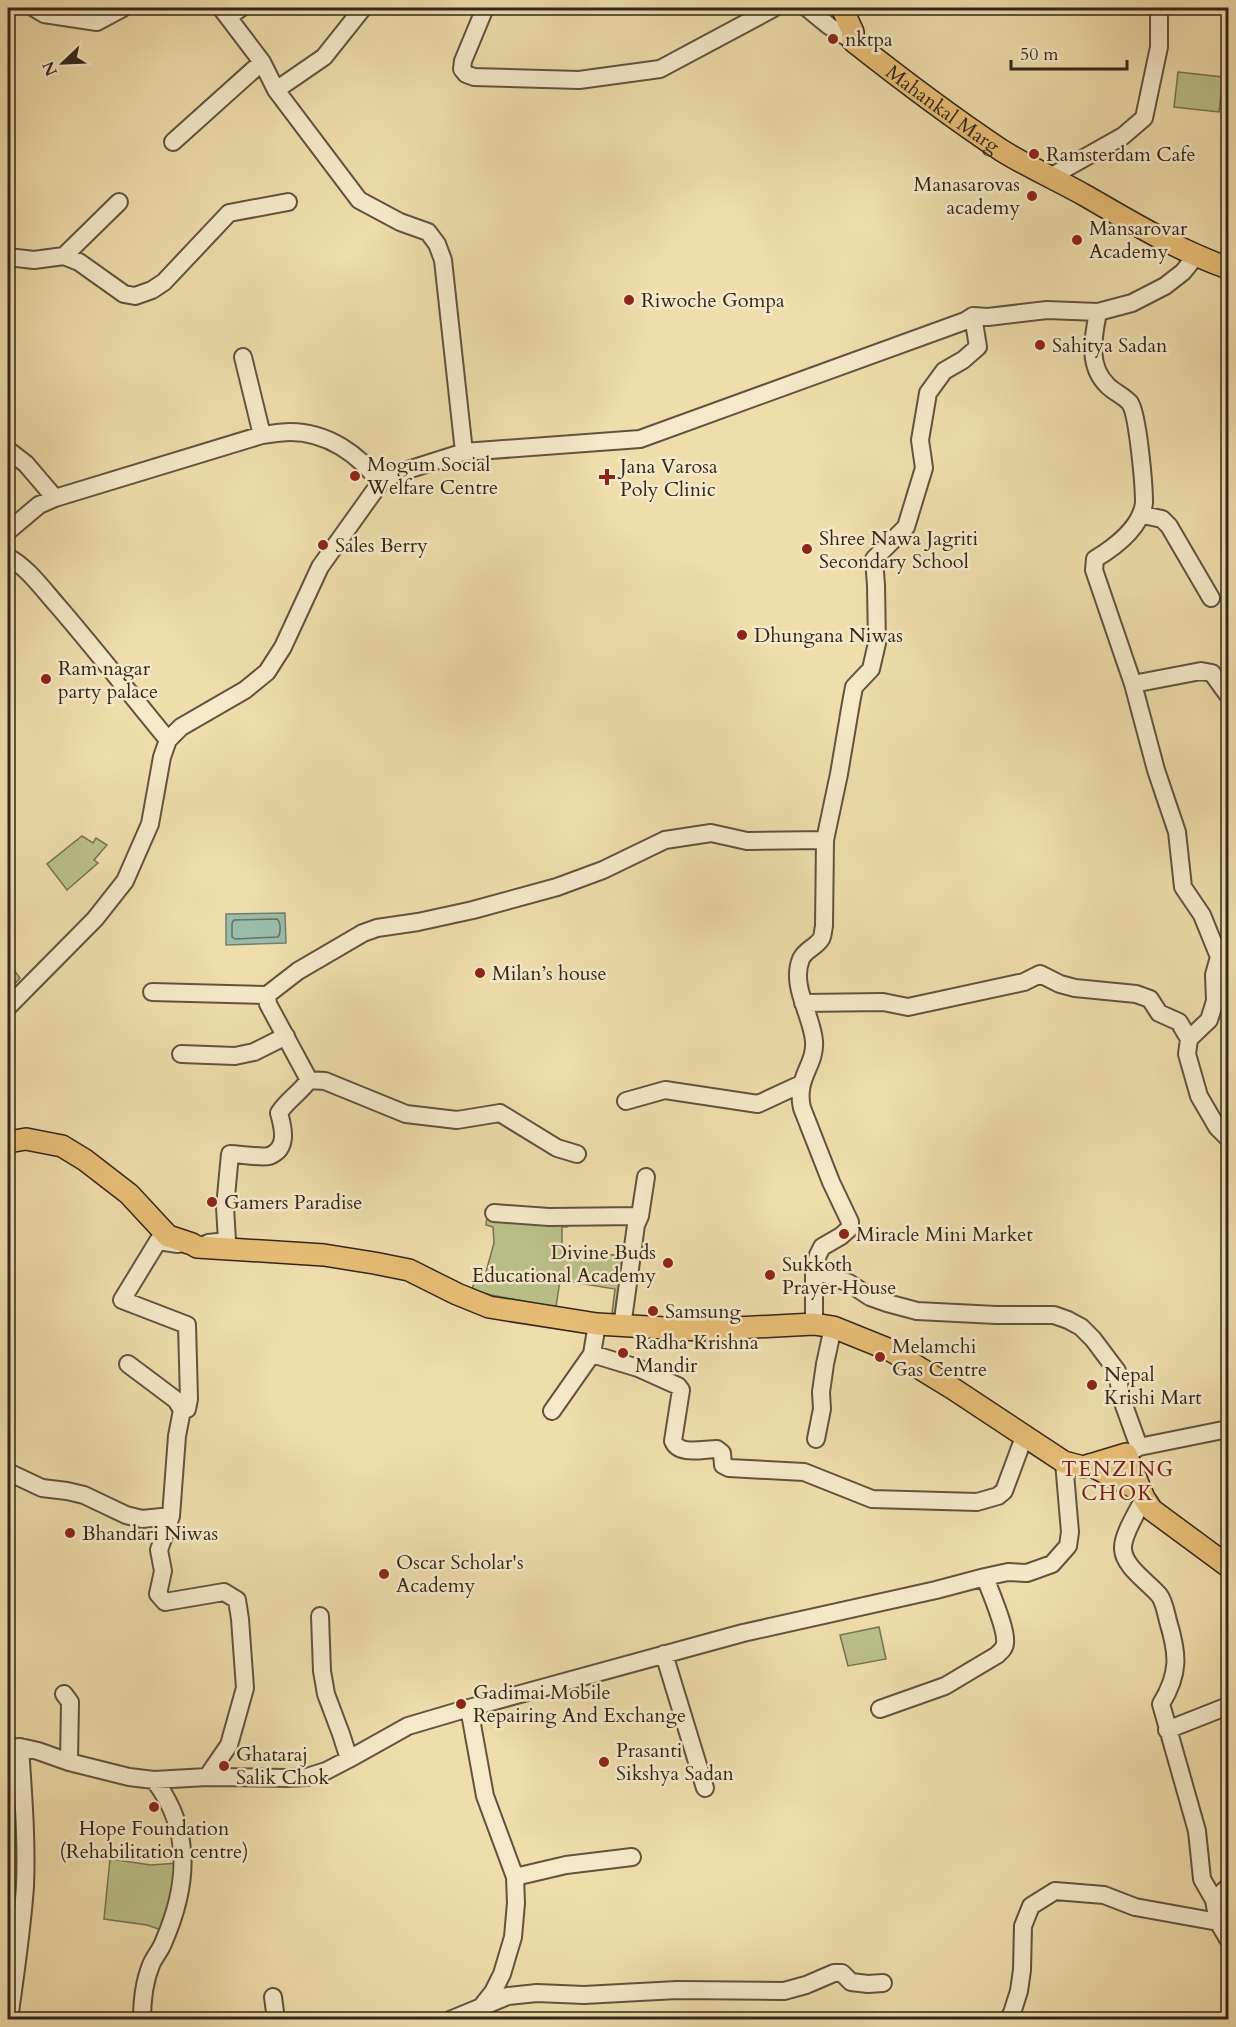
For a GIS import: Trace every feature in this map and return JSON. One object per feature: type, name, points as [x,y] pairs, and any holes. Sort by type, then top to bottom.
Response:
[{"type":"main road","points":[[842,8],[853,32],[854,41]]},
{"type":"main road","name":"Mahankal Marg","points":[[854,41],[893,72],[1002,150],[1195,257],[1228,268]]},
{"type":"main road","points":[[8,1142],[26,1139],[62,1146],[86,1160],[129,1194],[168,1236],[195,1246],[324,1255],[374,1263],[409,1270],[489,1307],[597,1324],[699,1330],[823,1325],[890,1350],[1064,1462],[1083,1467],[1133,1450],[1143,1495],[1157,1516],[1228,1566]]},
{"type":"main road","points":[[1090,1465],[1143,1495]]},
{"type":"street","points":[[34,8],[44,14],[97,22],[123,8]]},
{"type":"street","points":[[276,90],[324,57],[363,8]]},
{"type":"street","points":[[485,8],[463,61],[462,69],[466,74],[474,78],[579,80],[660,69],[774,8]]},
{"type":"street","points":[[807,8],[829,26],[854,41]]},
{"type":"street","points":[[1052,176],[1123,136],[1144,118],[1159,47],[1158,8]]},
{"type":"street","points":[[230,11],[262,62],[276,90],[359,200],[400,222],[428,232],[438,244],[443,260],[464,453]]},
{"type":"street","points":[[173,142],[262,62]]},
{"type":"street","points":[[64,256],[119,202]]},
{"type":"street","points":[[8,257],[34,260],[64,256],[79,262],[124,294],[135,296],[152,290],[164,282],[229,213],[288,202]]},
{"type":"street","points":[[8,1007],[95,919],[125,881],[150,824],[162,757],[168,740],[180,728],[245,690],[267,672],[283,647],[320,567],[380,483],[395,474],[464,453],[640,439],[965,321],[973,316],[988,317],[1047,310],[1098,312],[1132,303],[1165,286],[1183,272],[1195,257]]},
{"type":"street","points":[[1098,312],[1093,339],[1094,364],[1106,384],[1130,404],[1136,425],[1144,486],[1143,515],[1135,526],[1108,551],[1095,559],[1094,570],[1133,684],[1156,770],[1177,832],[1183,887],[1202,915],[1219,957],[1214,975],[1215,1000],[1209,1020],[1189,1039]]},
{"type":"street","points":[[816,1439],[822,1409],[821,1392],[825,1364],[823,1325],[814,1272],[822,1247],[841,1236],[849,1228],[850,1222],[831,1182],[799,1095],[814,1041],[799,983],[801,959],[821,939],[824,926],[825,840],[854,687],[871,669],[877,643],[874,559],[906,527],[924,468],[920,440],[928,393],[944,371],[963,360],[978,347],[973,316]]},
{"type":"street","points":[[243,357],[262,435]]},
{"type":"street","points":[[8,531],[39,505],[55,498],[262,435],[291,432],[333,441],[369,467],[380,483]]},
{"type":"street","points":[[8,450],[26,464],[55,498]]},
{"type":"street","points":[[1143,515],[1162,519],[1169,525],[1211,598]]},
{"type":"street","points":[[8,556],[41,587],[85,637],[168,740]]},
{"type":"street","points":[[1133,684],[1201,671],[1212,673],[1228,695]]},
{"type":"street","points":[[152,992],[267,995],[298,971],[363,933],[377,928],[473,910],[557,887],[603,870],[665,840],[711,833],[747,841],[825,840]]},
{"type":"street","points":[[803,1003],[883,1002],[908,1007],[1024,982],[1040,974],[1060,984],[1075,988],[1136,994],[1149,999],[1159,1013],[1179,1022],[1189,1039],[1187,1054],[1199,1096],[1217,1127],[1228,1138]]},
{"type":"street","points":[[267,995],[266,999],[309,1080]]},
{"type":"street","points":[[181,1054],[236,1056],[254,1052],[286,1036]]},
{"type":"street","points":[[309,1080],[325,1081],[406,1114],[457,1120],[500,1113],[548,1143],[577,1154]]},
{"type":"street","points":[[182,1410],[187,1409],[189,1399],[187,1325],[122,1300],[158,1241],[195,1246],[227,1241],[225,1207],[230,1154],[269,1156],[280,1148],[284,1137],[279,1113],[285,1103],[302,1090],[309,1080]]},
{"type":"street","points":[[626,1101],[665,1090],[758,1104],[801,1084]]},
{"type":"street","points":[[622,1327],[636,1225],[640,1216],[646,1177]]},
{"type":"street","points":[[494,1213],[549,1217],[640,1216]]},
{"type":"street","points":[[814,1272],[849,1283],[870,1297],[917,1311],[1054,1315],[1075,1324],[1093,1339],[1116,1371],[1133,1450],[1228,1429]]},
{"type":"street","points":[[552,1411],[592,1354],[597,1324]]},
{"type":"street","points":[[592,1354],[638,1368],[678,1386],[681,1390],[673,1441],[679,1449],[717,1449],[722,1453],[723,1465],[729,1468],[804,1472],[872,1499],[977,1502],[998,1496],[1004,1491],[1024,1437]]},
{"type":"street","points":[[128,1364],[176,1400],[182,1410],[177,1436],[171,1516],[159,1550],[163,1571],[158,1594],[165,1602],[224,1592],[237,1600],[245,1688],[229,1745],[207,1777]]},
{"type":"street","points":[[9,2019],[22,1927],[25,1885],[25,1850],[14,1747],[38,1751],[69,1762],[129,1777],[154,1780],[207,1777],[307,1777],[326,1771],[408,1726],[469,1708],[743,1633],[1008,1572],[1027,1573],[1052,1564],[1068,1546],[1070,1527],[1064,1462]]},
{"type":"street","points":[[8,1472],[42,1488],[84,1495],[126,1515],[142,1519],[171,1516]]},
{"type":"street","points":[[1143,1495],[1122,1547],[1126,1558],[1161,1598],[1176,1647],[1176,1662],[1172,1679],[1161,1704],[1197,1831],[1202,1879],[1214,1900],[1218,1922],[1228,1938]]},
{"type":"street","points":[[880,1709],[945,1686],[998,1655],[1004,1648],[1006,1641],[1004,1632],[985,1577]]},
{"type":"street","points":[[320,1616],[322,1671],[326,1694],[349,1759]]},
{"type":"street","points":[[664,1654],[705,1788]]},
{"type":"street","points":[[64,1695],[70,1702],[69,1762]]},
{"type":"street","points":[[1167,1730],[1228,1706]]},
{"type":"street","points":[[469,1708],[484,1796],[515,1877],[516,1902],[513,1937],[502,1974],[493,1992],[482,2006]]},
{"type":"street","points":[[142,2019],[142,2003],[147,1976],[151,1963],[165,1940],[176,1908],[184,1858],[174,1815],[163,1792],[154,1780]]},
{"type":"street","points":[[515,1877],[566,1865],[632,1857]]},
{"type":"street","points":[[1214,1900],[1228,1887]]},
{"type":"street","points":[[1008,2019],[1019,1991],[1023,1926],[1031,1906],[1055,1891],[1104,1895],[1136,1907],[1218,1922]]},
{"type":"street","points":[[450,2019],[508,1996],[537,1993],[584,1995],[677,1989],[784,1991],[806,1985],[834,1973],[842,1973],[851,1982],[883,1983]]},
{"type":"street","points":[[273,1997],[276,2019]]},
{"type":"green space","points":[[1178,72],[1223,77],[1219,112],[1174,107]]},
{"type":"green space","points":[[82,836],[93,843],[96,838],[107,845],[94,860],[98,863],[67,890],[47,864]]},
{"type":"green space","points":[[8,962],[20,978],[12,987],[8,984]]},
{"type":"green space","points":[[487,1216],[567,1221],[567,1227],[562,1227],[562,1252],[571,1252],[572,1249],[627,1257],[619,1314],[612,1313],[615,1289],[560,1280],[556,1307],[491,1295],[472,1289],[476,1277],[484,1279],[494,1243],[493,1227],[486,1225]]},
{"type":"green space","points":[[879,1627],[886,1659],[848,1666],[840,1635]]},
{"type":"green space","points":[[110,1859],[151,1865],[178,1863],[164,1931],[147,1925],[104,1919]]},
{"type":"water","points":[[285,913],[286,943],[226,945],[226,914]]},
{"type":"place","name":"nktpa","points":[[833,39]]},
{"type":"place","name":"Ramsterdam Cafe","points":[[1034,154]]},
{"type":"place","name":"Manasarovas academy","points":[[1032,196]]},
{"type":"place","name":"Mansarovar Academy","points":[[1077,240]]},
{"type":"place","name":"Riwoche Gompa","points":[[629,300]]},
{"type":"place","name":"Sahitya Sadan","points":[[1040,345]]},
{"type":"place","name":"Mogum Social Welfare Centre","points":[[355,476]]},
{"type":"place","name":"Jana Varosa Poly Clinic","points":[[607,477]]},
{"type":"place","name":"Sales Berry","points":[[323,545]]},
{"type":"place","name":"Shree Nawa Jagriti Secondary School","points":[[807,549]]},
{"type":"place","name":"Dhungana Niwas","points":[[742,635]]},
{"type":"place","name":"Ram nagar party palace","points":[[46,679]]},
{"type":"place","name":"Milan’s house","points":[[480,973]]},
{"type":"place","name":"Gamers Paradise","points":[[212,1202]]},
{"type":"place","name":"Miracle Mini Market","points":[[844,1234]]},
{"type":"place","name":"Divine Buds Educational Academy","points":[[668,1263]]},
{"type":"place","name":"Sukkoth Prayer House","points":[[770,1275]]},
{"type":"place","name":"Samsung","points":[[653,1311]]},
{"type":"place","name":"Radha Krishna Mandir","points":[[623,1353]]},
{"type":"place","name":"Melamchi Gas Centre","points":[[880,1357]]},
{"type":"place","name":"Nepal Krishi Mart","points":[[1092,1385]]},
{"type":"place","name":"Bhandari Niwas","points":[[70,1533]]},
{"type":"place","name":"Oscar Scholar's Academy","points":[[384,1574]]},
{"type":"place","name":"Gadimai Mobile Repairing And Exchange","points":[[461,1704]]},
{"type":"place","name":"Prasanti Sikshya Sadan","points":[[604,1762]]},
{"type":"place","name":"Ghataraj Salik Chok","points":[[224,1766]]},
{"type":"place","name":"Hope Foundation (Rehabilitation centre)","points":[[154,1807]]},
{"type":"district","name":"TENZING CHOK","points":[[1118,1481]]}]
